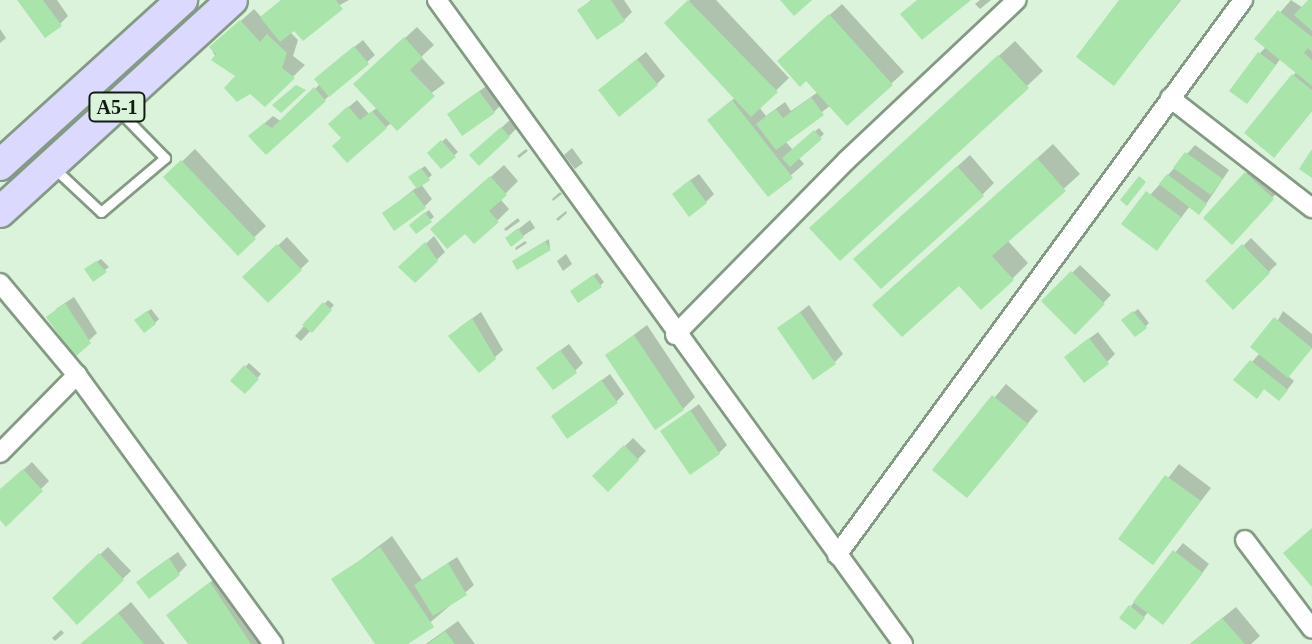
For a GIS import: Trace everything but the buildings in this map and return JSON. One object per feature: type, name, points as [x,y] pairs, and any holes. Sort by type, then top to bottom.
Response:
[{"type":"highway","name":"A5-1","points":[[0,165],[182,0]]},
{"type":"highway","name":"A5-1","points":[[0,212],[232,0]]},
{"type":"street","points":[[437,0],[675,335],[903,644]]},
{"type":"street","points":[[675,335],[847,160],[1017,0]]},
{"type":"street","points":[[837,555],[1243,0]]},
{"type":"street","points":[[1170,98],[1312,208]]},
{"type":"street","points":[[0,283],[77,375],[273,644]]},
{"type":"street","points":[[0,453],[77,375]]},
{"type":"street","points":[[1245,540],[1312,629]]},
{"type":"lane","points":[[53,166],[101,212],[165,158],[116,109]]}]
